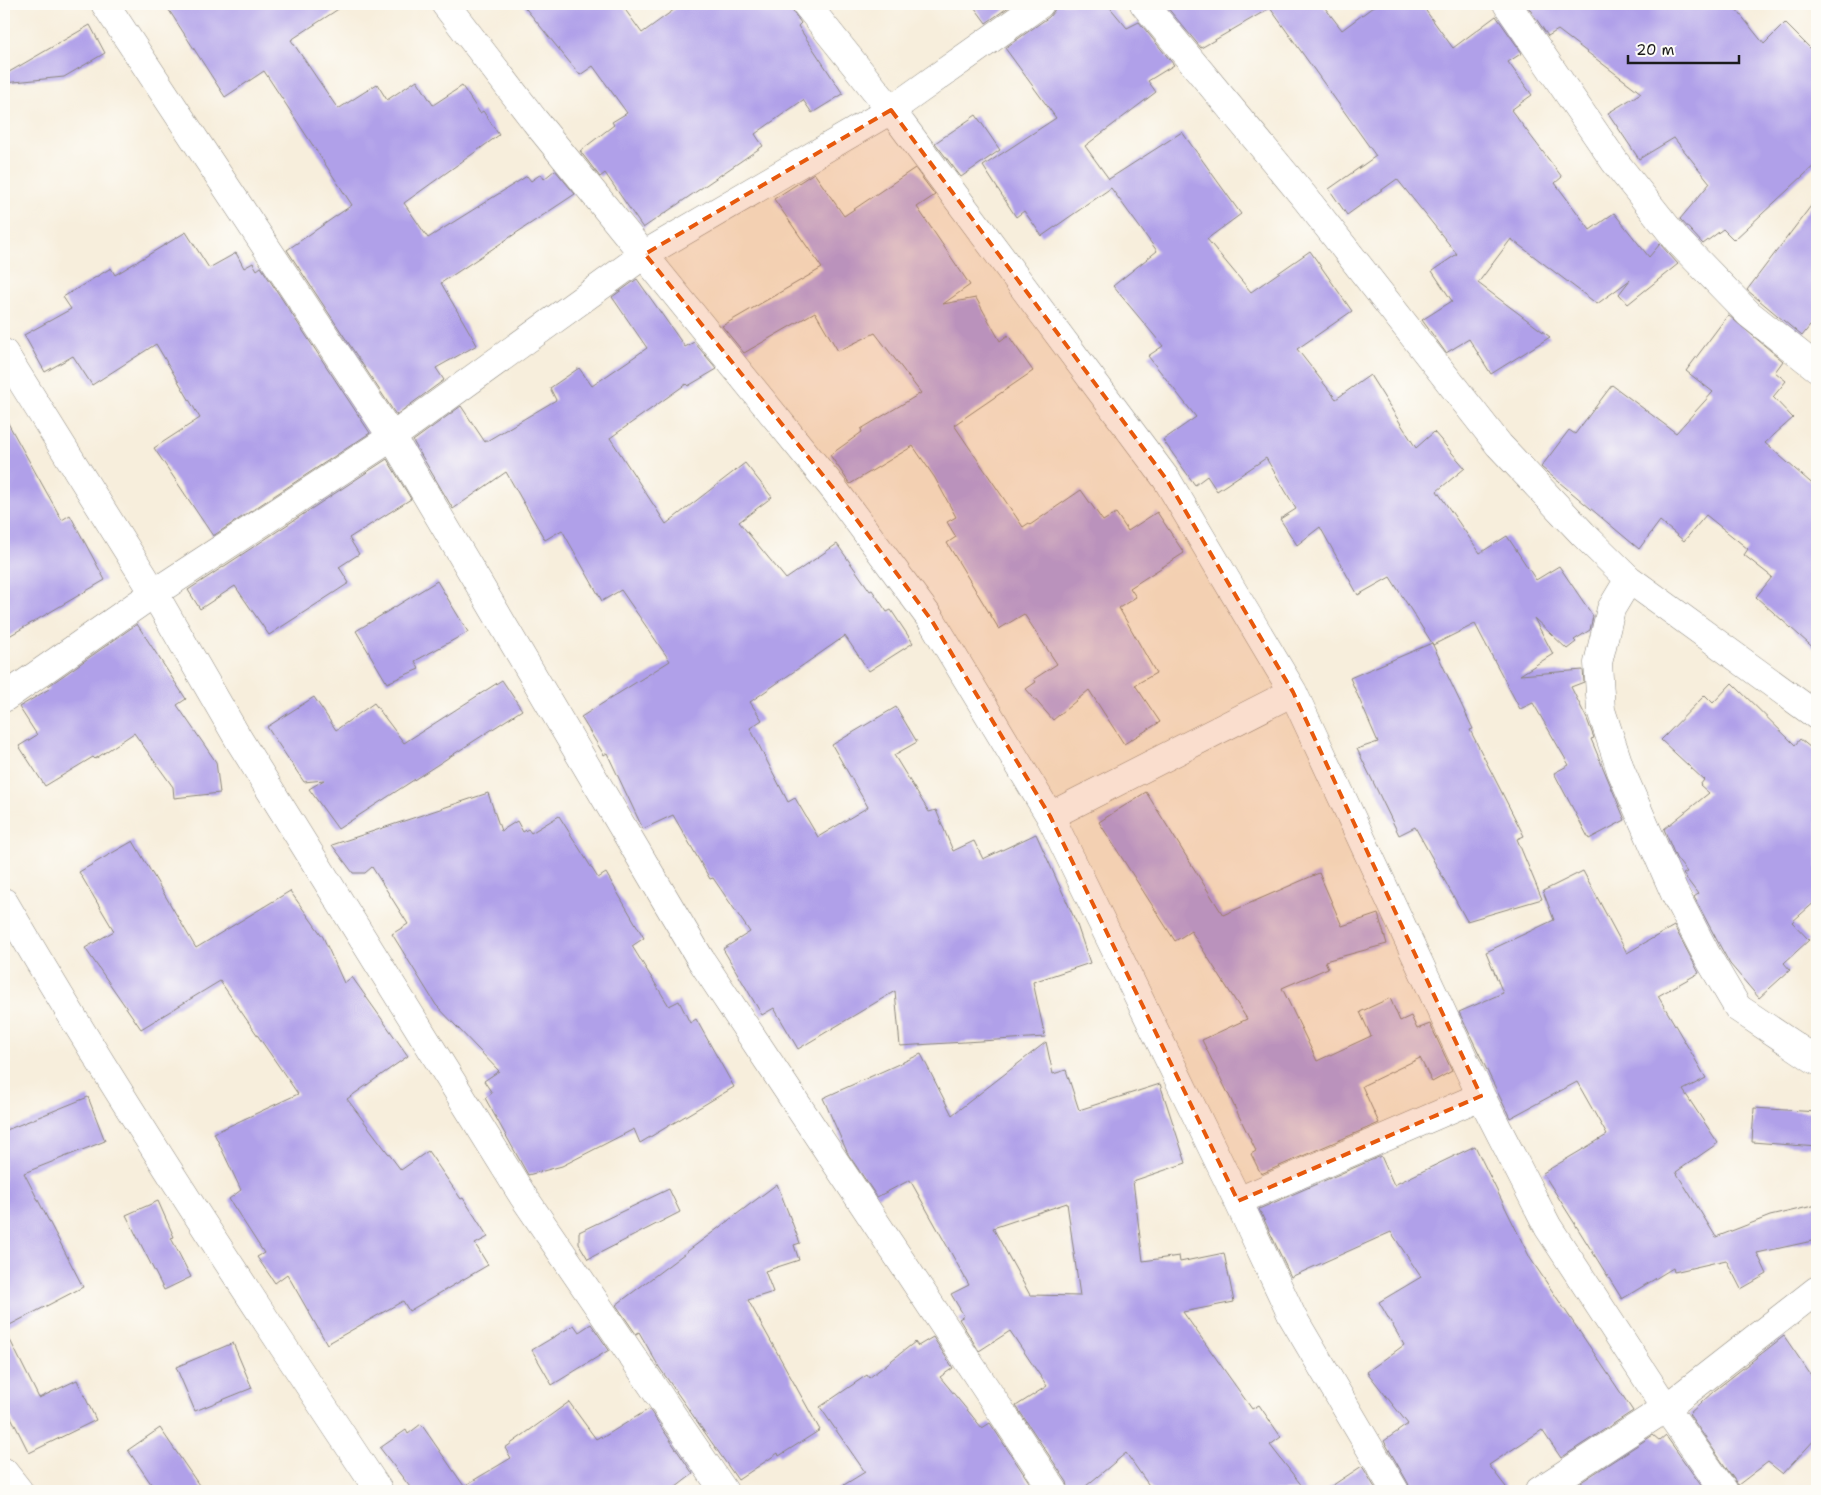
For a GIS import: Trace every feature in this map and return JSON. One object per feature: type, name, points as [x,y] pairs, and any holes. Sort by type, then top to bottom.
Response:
[{"type":"street","points":[[105,4],[392,437],[701,960],[1054,1491]]},
{"type":"street","points":[[445,4],[535,121],[645,254],[834,489],[932,621],[1050,816],[1238,1200],[1292,1316],[1395,1491]]},
{"type":"street","points":[[806,4],[892,110],[1167,480],[1293,692],[1481,1096],[1548,1227],[1666,1408],[1724,1491]]},
{"type":"street","points":[[4,698],[154,593],[392,437],[645,254],[892,110],[1040,4]]},
{"type":"street","points":[[1144,4],[1306,200],[1499,445],[1583,534],[1629,579],[1817,716]]},
{"type":"street","points":[[1507,4],[1615,162],[1678,241],[1749,314],[1817,368]]},
{"type":"street","points":[[4,353],[154,593],[245,748],[523,1196],[724,1491]]},
{"type":"street","points":[[1629,579],[1611,609],[1598,663],[1601,710],[1621,771],[1674,892],[1705,952],[1738,1008],[1817,1061]]},
{"type":"street","points":[[1050,816],[1293,692]]},
{"type":"street","points":[[4,902],[75,1024],[210,1237],[379,1491]]},
{"type":"street","points":[[1238,1200],[1481,1096]]},
{"type":"street","points":[[1539,1491],[1666,1408],[1817,1290]]},
{"type":"street","points":[[4,1472],[19,1491]]},
{"type":"highlighted area","points":[[891,110],[1167,480],[1293,692],[1481,1096],[1238,1201],[1050,816],[932,621],[834,489],[645,254]]},
{"type":"building","points":[[165,4],[346,4],[291,40],[338,109],[377,84],[387,100],[417,80],[433,105],[462,86],[480,113],[483,111],[499,135],[404,203],[428,238],[527,176],[531,181],[541,174],[544,179],[555,170],[575,194],[441,283],[477,345],[436,368],[444,380],[396,415],[287,250],[352,205],[264,71],[225,97]]},
{"type":"building","points":[[522,4],[621,4],[642,33],[682,4],[791,4],[794,13],[801,23],[798,26],[843,94],[812,113],[803,100],[755,134],[763,146],[643,228],[605,173],[600,177],[580,151],[614,125],[612,122],[627,113],[593,66],[580,75]]},
{"type":"building","points":[[972,4],[1013,4],[986,23]]},
{"type":"building","points":[[1055,4],[1107,4],[1127,28],[1139,22],[1174,65],[1148,81],[1156,92],[1085,146],[1109,179],[1182,132],[1241,214],[1207,239],[1251,292],[1310,251],[1352,311],[1297,349],[1336,399],[1370,375],[1416,448],[1434,432],[1465,468],[1437,491],[1480,553],[1507,536],[1536,580],[1559,566],[1593,616],[1590,630],[1574,640],[1576,642],[1567,649],[1534,618],[1553,654],[1520,675],[1583,670],[1584,682],[1571,687],[1587,719],[1594,738],[1591,739],[1625,820],[1589,839],[1554,773],[1569,765],[1533,703],[1520,709],[1475,624],[1433,645],[1390,577],[1358,595],[1320,527],[1297,545],[1280,519],[1296,509],[1266,458],[1217,491],[1207,476],[1195,485],[1163,440],[1196,417],[1148,356],[1163,346],[1113,286],[1157,251],[1111,188],[1042,236],[1024,211],[1016,217],[983,166],[1056,118],[1005,48],[1049,17],[1054,11]]},
{"type":"building","points":[[1170,4],[1322,4],[1342,30],[1377,4],[1421,4],[1453,48],[1496,16],[1522,53],[1508,62],[1532,95],[1511,110],[1562,177],[1555,183],[1590,230],[1614,213],[1649,257],[1660,244],[1678,264],[1628,304],[1619,294],[1630,280],[1597,304],[1511,239],[1478,283],[1550,337],[1491,374],[1469,339],[1446,353],[1422,320],[1452,301],[1432,271],[1457,254],[1397,179],[1347,215],[1329,189],[1376,156],[1270,8],[1201,48],[1166,6]]},
{"type":"building","points":[[1526,4],[1732,4],[1764,44],[1785,23],[1817,55],[1817,163],[1734,240],[1723,229],[1703,244],[1680,219],[1710,183],[1674,138],[1639,159],[1608,113],[1641,93],[1558,30],[1548,36]]},
{"type":"building","points":[[90,25],[105,53],[64,77],[4,83],[4,75]]},
{"type":"building","points":[[976,115],[1000,150],[961,177],[935,143]]},
{"type":"building","points":[[915,168],[935,195],[917,207],[970,285],[943,304],[976,298],[1000,341],[1008,335],[1033,371],[954,425],[1023,527],[1029,523],[1030,525],[1081,490],[1103,521],[1116,513],[1128,531],[1157,512],[1184,553],[1130,588],[1136,597],[1119,608],[1156,673],[1135,685],[1160,722],[1124,744],[1089,690],[1053,720],[1026,689],[1036,682],[1034,679],[1057,664],[1024,614],[999,629],[947,543],[956,537],[947,522],[956,517],[935,478],[913,446],[850,484],[830,455],[862,432],[861,429],[921,393],[875,333],[838,351],[815,312],[744,353],[722,326],[822,268],[774,199],[814,173],[844,216]]},
{"type":"building","points":[[1817,198],[1817,317],[1802,336],[1747,290]]},
{"type":"building","points":[[186,232],[209,268],[236,253],[244,268],[253,263],[257,270],[261,267],[370,433],[213,536],[154,448],[200,418],[156,344],[92,385],[73,356],[45,372],[24,335],[71,309],[63,297],[111,268],[115,275]]},
{"type":"building","points":[[637,279],[685,347],[694,342],[717,369],[688,386],[686,384],[610,438],[666,524],[745,463],[772,497],[739,522],[786,579],[837,544],[887,612],[891,610],[913,643],[869,671],[845,636],[750,702],[762,720],[750,728],[788,802],[795,798],[818,837],[868,807],[832,745],[896,707],[917,742],[894,755],[929,812],[936,810],[953,851],[974,841],[983,859],[1036,834],[1076,922],[1090,963],[1033,982],[1045,1037],[900,1046],[895,991],[798,1049],[774,1008],[762,1015],[723,949],[750,932],[713,878],[710,879],[673,815],[643,829],[607,753],[604,755],[581,717],[670,661],[621,590],[602,601],[562,530],[545,540],[506,472],[453,509],[413,441],[461,406],[485,442],[556,400],[550,388],[579,368],[592,386],[647,348],[612,297]]},
{"type":"building","points":[[1728,315],[1783,361],[1775,372],[1786,381],[1773,397],[1793,418],[1765,443],[1817,488],[1817,651],[1756,597],[1772,577],[1744,555],[1748,549],[1706,515],[1684,541],[1660,521],[1639,549],[1541,467],[1569,430],[1575,434],[1612,385],[1676,433],[1713,392],[1686,371]]},
{"type":"building","points":[[4,416],[62,520],[70,515],[105,580],[4,639]]},
{"type":"building","points":[[387,459],[411,499],[349,538],[359,554],[339,567],[349,583],[269,635],[235,586],[200,609],[188,590]]},
{"type":"building","points":[[437,581],[468,632],[415,661],[419,669],[387,683],[356,631]]},
{"type":"building","points":[[137,624],[186,699],[177,705],[216,762],[220,793],[174,798],[173,787],[134,733],[95,759],[93,757],[45,786],[19,746],[37,735],[19,707],[49,689],[47,687]]},
{"type":"building","points":[[1432,643],[1473,729],[1470,730],[1524,836],[1517,839],[1542,899],[1467,921],[1415,827],[1399,835],[1357,749],[1378,742],[1350,678]]},
{"type":"building","points":[[502,680],[522,710],[338,829],[309,789],[324,780],[304,782],[267,727],[314,697],[336,730],[374,703],[404,743]]},
{"type":"building","points":[[1732,683],[1795,745],[1800,739],[1817,753],[1817,900],[1792,922],[1809,940],[1784,963],[1790,970],[1759,998],[1730,964],[1694,897],[1698,894],[1683,874],[1687,872],[1676,858],[1664,829],[1709,793],[1700,785],[1704,780],[1661,740],[1705,695],[1713,703]]},
{"type":"building","points":[[1146,792],[1223,915],[1319,873],[1342,926],[1378,914],[1387,944],[1325,961],[1328,968],[1282,988],[1317,1061],[1371,1036],[1360,1012],[1390,998],[1400,1021],[1411,1016],[1417,1029],[1430,1024],[1452,1071],[1432,1082],[1420,1058],[1362,1086],[1379,1123],[1261,1174],[1251,1154],[1256,1151],[1202,1040],[1247,1019],[1191,931],[1175,941],[1099,822]]},
{"type":"building","points":[[488,793],[501,831],[517,821],[523,832],[528,829],[531,833],[559,816],[598,878],[606,873],[644,938],[632,946],[669,1006],[679,1001],[690,1023],[696,1019],[734,1087],[640,1143],[634,1129],[562,1166],[528,1175],[485,1098],[492,1093],[484,1081],[499,1071],[436,1005],[392,934],[408,924],[372,867],[365,873],[353,873],[332,845]]},
{"type":"building","points":[[133,841],[196,948],[290,891],[323,937],[344,983],[352,977],[408,1056],[347,1099],[401,1170],[428,1151],[461,1199],[463,1198],[488,1237],[475,1244],[488,1265],[409,1311],[403,1301],[327,1344],[287,1274],[275,1283],[257,1257],[264,1253],[229,1199],[241,1190],[214,1133],[298,1094],[220,981],[141,1029],[85,948],[114,931],[79,872]]},
{"type":"building","points":[[1583,871],[1627,953],[1674,926],[1699,973],[1658,996],[1706,1078],[1683,1090],[1718,1143],[1676,1172],[1716,1237],[1770,1216],[1817,1205],[1817,1240],[1757,1253],[1767,1274],[1741,1289],[1726,1260],[1674,1272],[1673,1268],[1622,1299],[1543,1173],[1607,1135],[1577,1082],[1510,1118],[1459,1012],[1503,993],[1486,952],[1554,920],[1543,891]]},
{"type":"building","points":[[1046,1042],[1053,1074],[1066,1070],[1079,1110],[1160,1084],[1186,1163],[1133,1181],[1143,1261],[1179,1256],[1180,1262],[1224,1253],[1234,1302],[1183,1312],[1252,1409],[1259,1405],[1281,1437],[1270,1445],[1306,1491],[1153,1491],[1126,1453],[1080,1491],[1069,1491],[1067,1482],[1016,1406],[1047,1386],[1010,1331],[979,1351],[959,1319],[964,1316],[951,1294],[969,1285],[910,1180],[877,1197],[848,1154],[823,1098],[921,1054],[952,1115]],"holes":[[[1067,1203],[1080,1296],[1030,1295],[993,1228]]]},
{"type":"building","points":[[88,1097],[105,1141],[24,1173],[83,1287],[4,1328],[4,1131]]},
{"type":"building","points":[[1754,1108],[1817,1112],[1817,1147],[1752,1142]]},
{"type":"building","points":[[1475,1146],[1530,1258],[1633,1411],[1561,1458],[1542,1430],[1489,1465],[1509,1491],[1411,1491],[1384,1441],[1408,1424],[1367,1372],[1404,1345],[1379,1302],[1421,1277],[1391,1232],[1291,1277],[1259,1209],[1381,1156],[1394,1185]]},
{"type":"building","points":[[777,1184],[800,1243],[794,1245],[799,1260],[765,1271],[773,1292],[748,1300],[820,1430],[779,1456],[778,1453],[738,1480],[659,1367],[639,1332],[636,1334],[616,1305]]},
{"type":"building","points":[[669,1189],[680,1212],[588,1259],[579,1244],[579,1232]]},
{"type":"building","points":[[158,1201],[174,1237],[171,1238],[191,1277],[164,1290],[126,1215]]},
{"type":"building","points":[[591,1324],[609,1350],[552,1385],[532,1350],[574,1325],[579,1332]]},
{"type":"building","points":[[4,1328],[39,1398],[77,1380],[96,1420],[29,1453],[4,1403]]},
{"type":"building","points":[[1784,1336],[1817,1384],[1817,1437],[1783,1474],[1768,1462],[1738,1485],[1689,1414],[1714,1391]]},
{"type":"building","points":[[933,1337],[953,1368],[940,1377],[982,1428],[990,1423],[1035,1491],[834,1491],[865,1472],[820,1407],[867,1375],[869,1378],[915,1342],[918,1346]]},
{"type":"building","points":[[233,1343],[252,1388],[195,1411],[176,1367]]},
{"type":"building","points":[[569,1402],[596,1439],[601,1436],[602,1438],[649,1409],[693,1474],[671,1491],[413,1491],[380,1448],[406,1430],[408,1434],[421,1424],[464,1486],[511,1458],[505,1448]]},
{"type":"building","points":[[160,1428],[203,1491],[156,1491],[128,1450]]},
{"type":"building","points":[[1653,1435],[1660,1441],[1666,1436],[1705,1491],[1582,1491],[1578,1484]]},
{"type":"building","points":[[1362,1466],[1377,1491],[1324,1491]]}]
